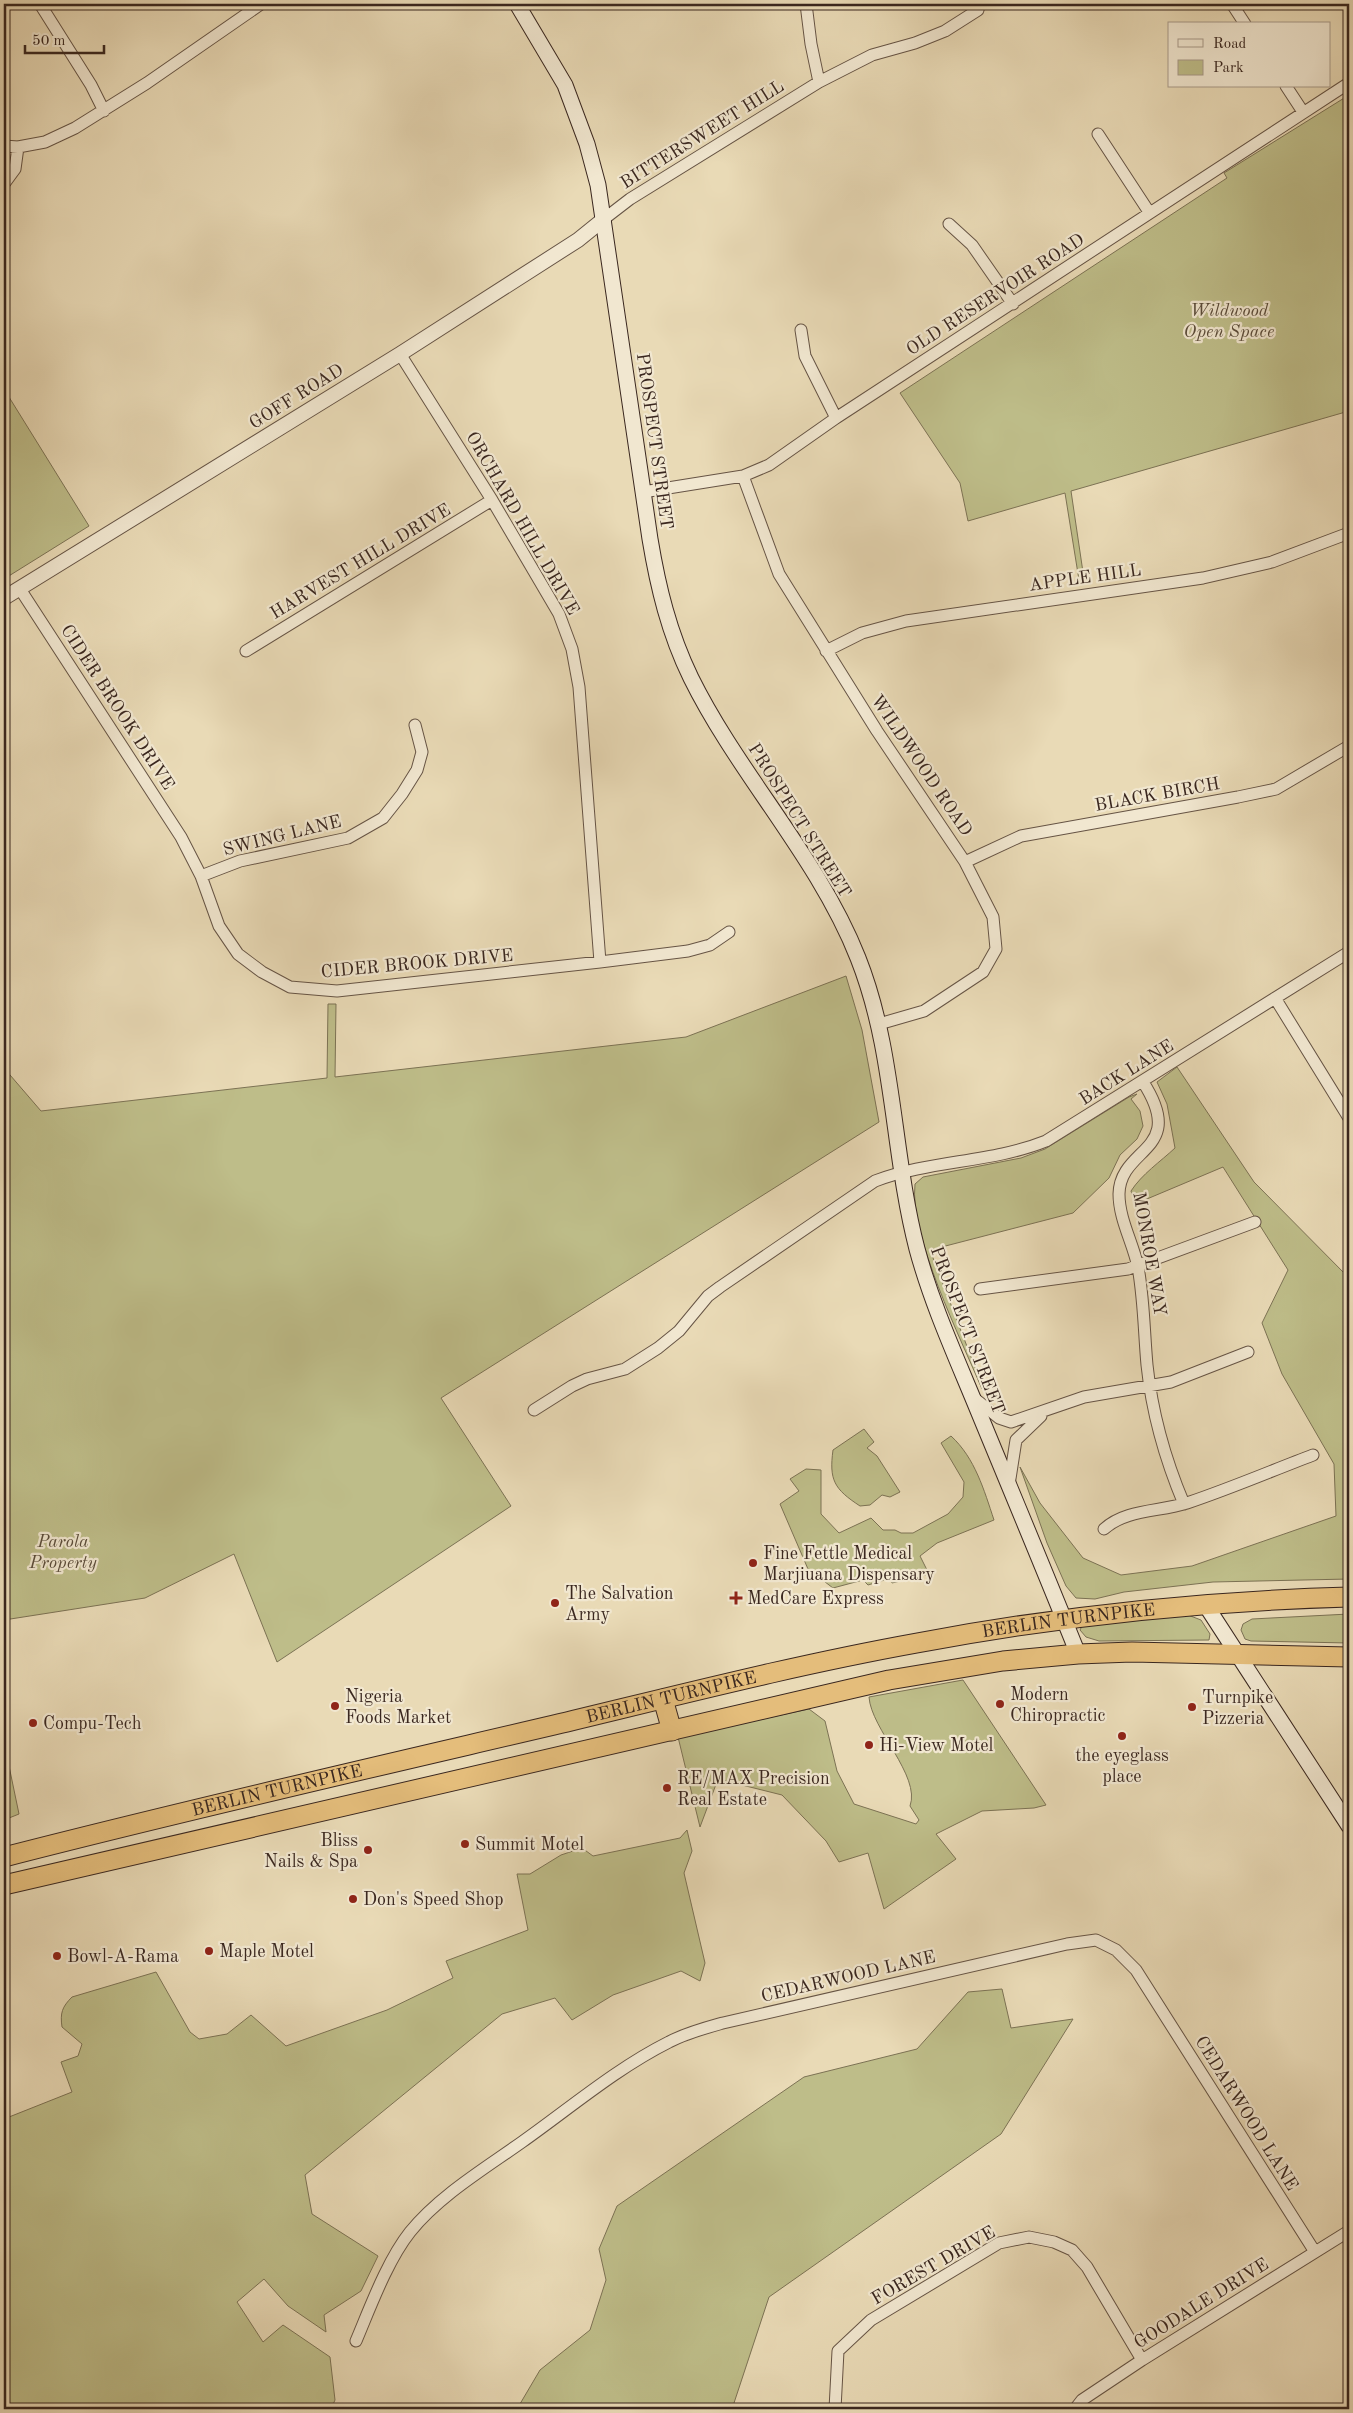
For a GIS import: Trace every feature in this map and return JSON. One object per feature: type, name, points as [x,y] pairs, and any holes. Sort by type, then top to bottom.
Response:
[{"type":"highway","name":"BERLIN TURNPIKE","points":[[4,1857],[136,1823],[884,1649],[1064,1620],[1205,1604],[1349,1597]]},
{"type":"highway","name":"BERLIN TURNPIKE","points":[[4,1885],[889,1680],[1004,1661],[1078,1654],[1132,1652],[1239,1656],[1349,1657]]},
{"type":"highway","points":[[663,1699],[672,1731]]},
{"type":"main road","name":"PROSPECT STREET","points":[[517,4],[555,66],[588,144],[604,219],[657,580],[681,657],[708,709],[833,906],[859,961],[879,1024],[901,1173],[912,1229],[924,1271],[938,1313],[1078,1654]]},
{"type":"main road","points":[[1205,1604],[1349,1826]]},
{"type":"street","points":[[40,4],[91,85],[104,110]]},
{"type":"street","points":[[4,146],[18,147],[45,142],[59,136],[104,110],[262,4]]},
{"type":"street","points":[[806,4],[811,44],[819,82]]},
{"type":"street","name":"BITTERSWEET HILL","points":[[604,219],[630,199],[819,82],[872,55],[915,43],[945,31],[978,10],[979,4]]},
{"type":"street","points":[[1232,4],[1244,22]]},
{"type":"street","name":"OLD RESERVOIR ROAD","points":[[643,492],[743,476],[770,465],[836,418],[1349,83]]},
{"type":"street","points":[[1287,88],[1303,112]]},
{"type":"street","points":[[1098,134],[1150,212]]},
{"type":"street","points":[[4,184],[15,169],[18,147]]},
{"type":"street","name":"GOFF ROAD","points":[[4,598],[400,354],[578,240],[604,219]]},
{"type":"street","points":[[949,224],[972,245],[1013,304]]},
{"type":"street","points":[[801,330],[805,356],[836,418]]},
{"type":"street","name":"ORCHARD HILL DRIVE","points":[[400,354],[492,500],[559,614],[572,649],[579,687],[600,962]]},
{"type":"street","name":"WILDWOOD ROAD","points":[[743,476],[779,574],[826,651],[965,862],[993,917],[996,949],[983,972],[956,992],[924,1011],[879,1024]]},
{"type":"street","name":"HARVEST HILL DRIVE","points":[[246,651],[492,500]]},
{"type":"street","name":"APPLE HILL","points":[[826,651],[862,633],[906,621],[1203,578],[1272,562],[1349,533]]},
{"type":"street","name":"CIDER BROOK DRIVE","points":[[20,589],[181,836],[201,876],[219,926],[238,954],[262,972],[290,987],[337,991],[600,962],[688,950],[710,945],[729,932]]},
{"type":"street","name":"SWING LANE","points":[[201,876],[240,861],[348,838],[383,818],[402,794],[417,770],[422,752],[415,725]]},
{"type":"street","name":"BLACK BIRCH","points":[[965,862],[1021,836],[1238,798],[1276,788],[1349,746]]},
{"type":"street","name":"BACK LANE","points":[[534,1410],[586,1379],[625,1369],[658,1348],[679,1331],[708,1296],[720,1286],[875,1181],[901,1173],[1001,1155],[1031,1147],[1063,1132],[1349,952]]},
{"type":"street","points":[[1275,998],[1349,1118]]},
{"type":"street","name":"MONROE WAY","points":[[1143,1082],[1155,1101],[1158,1110],[1157,1129],[1152,1144],[1132,1164],[1123,1177],[1119,1195],[1138,1266],[1150,1387],[1162,1445],[1184,1504]]},
{"type":"street","points":[[980,1289],[1118,1271],[1138,1266],[1255,1222]]},
{"type":"street","points":[[972,1397],[1005,1421],[1018,1421],[1084,1397],[1171,1382],[1248,1352]]},
{"type":"street","points":[[1009,1485],[1016,1440],[1023,1430],[1048,1410]]},
{"type":"street","points":[[1104,1529],[1110,1523],[1129,1515],[1184,1504],[1313,1455]]},
{"type":"street","name":"CEDARWOOD LANE","points":[[356,2341],[381,2284],[409,2233],[431,2212],[494,2162],[617,2074],[664,2045],[684,2035],[723,2023],[1067,1944],[1096,1940],[1116,1950],[1136,1970],[1315,2252]]},
{"type":"street","name":"GOODALE DRIVE","points":[[1075,2409],[1082,2400],[1142,2360],[1349,2230]]},
{"type":"street","name":"FOREST DRIVE","points":[[835,2409],[838,2351],[872,2320],[999,2243],[1030,2237],[1054,2242],[1072,2250],[1087,2268],[1142,2360]]},
{"type":"green space","name":"Wildwood Open Space","points":[[1349,95],[1349,411],[1071,491],[1084,579],[1079,580],[1065,493],[968,521],[960,483],[900,393],[1227,178],[1224,173]]},
{"type":"green space","points":[[4,389],[89,526],[4,579]]},
{"type":"green space","name":"Parola Property","points":[[846,976],[862,1030],[879,1122],[441,1398],[511,1506],[277,1662],[234,1554],[145,1598],[4,1620],[4,1068],[41,1111],[327,1078],[328,1004],[336,1004],[335,1077],[686,1037]]},
{"type":"green space","points":[[1177,1067],[1254,1182],[1349,1278],[1349,1579],[1213,1582],[1124,1592],[1095,1599],[1076,1598],[1066,1586],[1047,1543],[1020,1467],[1040,1503],[1083,1558],[1121,1575],[1192,1566],[1336,1516],[1334,1464],[1282,1374],[1262,1323],[1288,1270],[1223,1167],[1135,1204],[1131,1191],[1135,1185],[1175,1148],[1167,1104],[1157,1082]]},
{"type":"green space","points":[[1137,1094],[1131,1099],[1140,1111],[1143,1126],[1137,1139],[1120,1155],[1109,1178],[1073,1213],[930,1250],[982,1389],[938,1287],[928,1258],[915,1205],[915,1184],[923,1177],[1021,1158],[1045,1149],[1129,1097]]},
{"type":"green space","points":[[864,1429],[874,1442],[867,1448],[877,1456],[900,1492],[890,1497],[882,1495],[870,1505],[860,1506],[844,1494],[835,1483],[832,1460],[833,1450]]},
{"type":"green space","points":[[951,1436],[973,1464],[994,1520],[937,1543],[920,1556],[929,1574],[892,1583],[891,1578],[868,1585],[863,1580],[833,1588],[808,1569],[780,1504],[799,1491],[790,1479],[806,1469],[821,1470],[821,1514],[839,1533],[871,1518],[883,1530],[913,1533],[948,1514],[963,1497],[964,1482],[941,1443]]},
{"type":"green space","points":[[1349,1614],[1349,1643],[1251,1641],[1245,1639],[1241,1630],[1243,1624],[1252,1619]]},
{"type":"green space","points":[[1188,1615],[1201,1620],[1210,1634],[1209,1640],[1099,1641],[1086,1637],[1080,1630],[1082,1626]]},
{"type":"green space","points":[[963,1680],[1046,1805],[1034,1808],[982,1811],[936,1834],[956,1859],[884,1909],[868,1853],[839,1862],[826,1841],[782,1795],[718,1779],[700,1827],[678,1737],[809,1709],[825,1721],[837,1771],[854,1804],[916,1824],[919,1820],[910,1806],[909,1781],[878,1723],[869,1697]]},
{"type":"green space","points":[[4,1757],[9,1766],[19,1814],[4,1820]]},
{"type":"green space","points":[[687,1830],[692,1851],[684,1873],[705,1963],[700,1981],[681,1971],[613,1995],[572,2020],[555,1998],[502,2014],[305,2175],[312,2214],[378,2256],[361,2291],[324,2315],[326,2332],[288,2306],[264,2279],[237,2302],[263,2342],[283,2325],[330,2357],[335,2400],[331,2409],[4,2409],[4,2119],[72,2092],[61,2062],[78,2056],[82,2044],[62,2027],[61,2018],[62,2010],[72,1997],[156,1972],[190,2032],[199,2039],[227,2034],[251,2015],[286,2046],[387,2010],[453,1978],[446,1961],[528,1930],[517,1874],[530,1874],[561,1855],[582,1848],[593,1856],[680,1838]]},
{"type":"green space","points":[[1002,1989],[1011,2028],[1073,2019],[1001,2134],[769,2297],[732,2409],[517,2409],[540,2370],[590,2330],[606,2280],[599,2249],[617,2206],[804,2077],[917,2049],[968,1992]]},
{"type":"place","name":"Fine Fettle Medical Marjiuana Dispensary","points":[[753,1563]]},
{"type":"place","name":"MedCare Express","points":[[736,1598]]},
{"type":"place","name":"The Salvation Army","points":[[555,1603]]},
{"type":"place","name":"Modern Chiropractic","points":[[1000,1704]]},
{"type":"place","name":"Nigeria Foods Market","points":[[335,1706]]},
{"type":"place","name":"Turnpike Pizzeria","points":[[1192,1707]]},
{"type":"place","name":"Compu-Tech","points":[[33,1723]]},
{"type":"place","name":"the eyeglass place","points":[[1122,1736]]},
{"type":"place","name":"Hi-View Motel","points":[[869,1745]]},
{"type":"place","name":"RE/MAX Precision Real Estate","points":[[667,1788]]},
{"type":"place","name":"Summit Motel","points":[[465,1844]]},
{"type":"place","name":"Bliss Nails & Spa","points":[[368,1850]]},
{"type":"place","name":"Don's Speed Shop","points":[[353,1899]]},
{"type":"place","name":"Maple Motel","points":[[209,1951]]},
{"type":"place","name":"Bowl-A-Rama","points":[[57,1956]]}]
